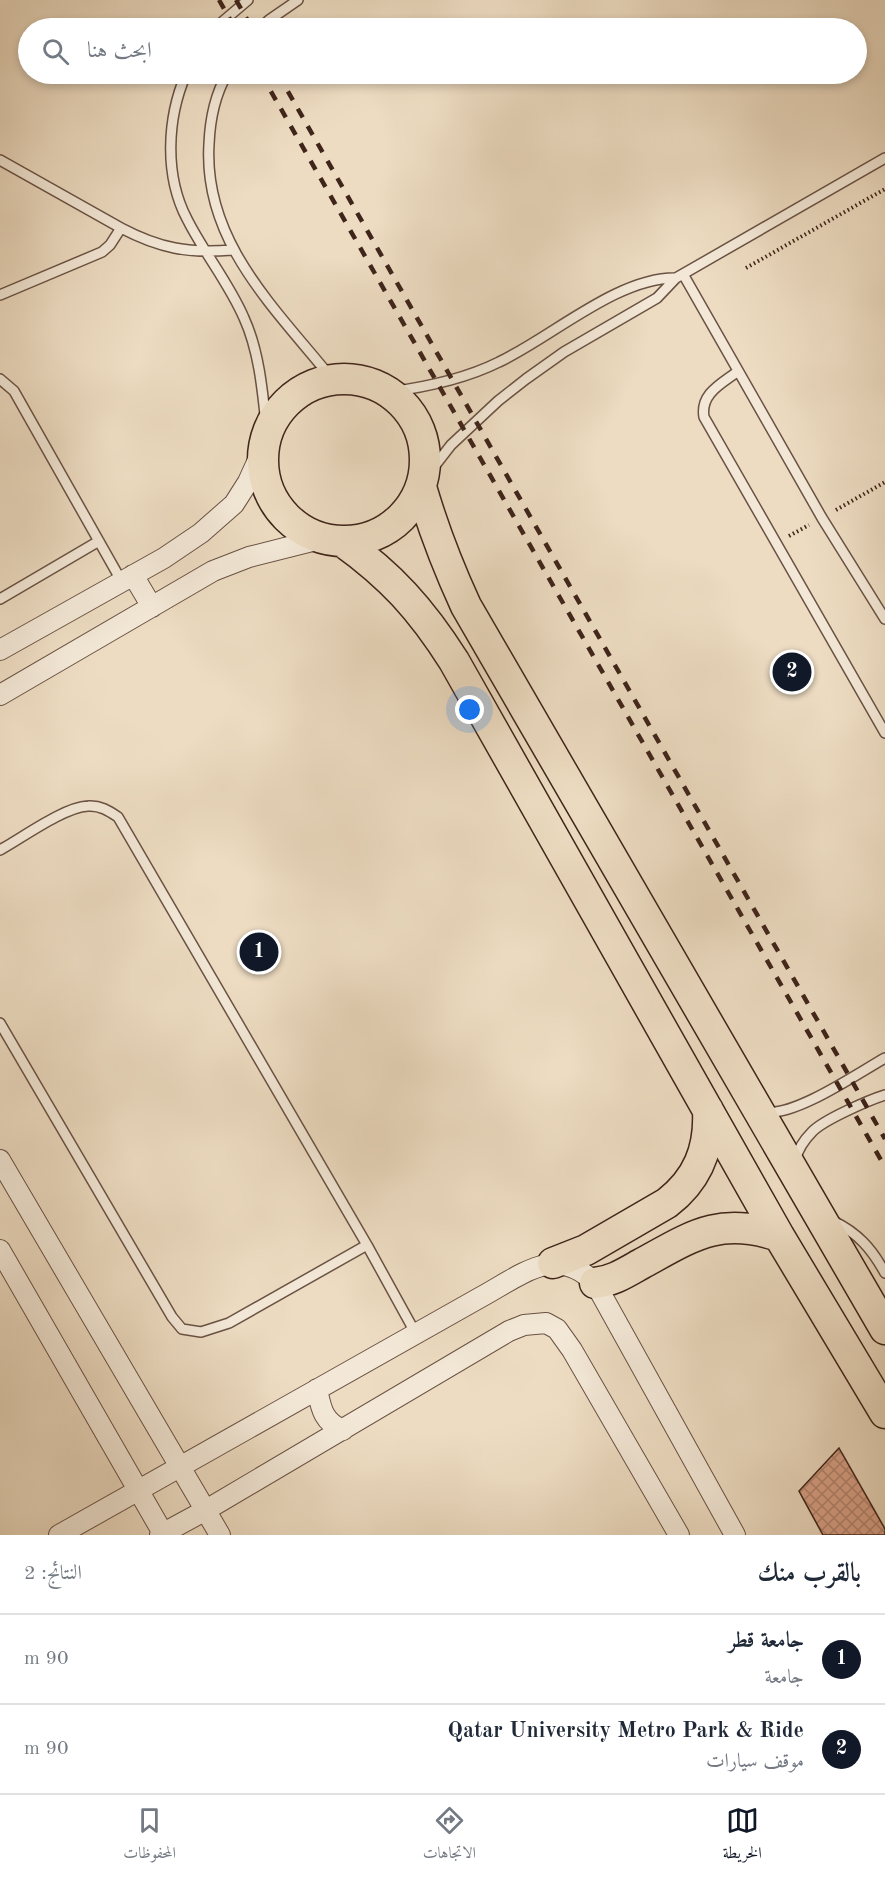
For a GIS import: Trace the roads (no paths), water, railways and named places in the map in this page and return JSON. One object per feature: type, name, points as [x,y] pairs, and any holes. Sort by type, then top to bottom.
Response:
[{"type":"main road","points":[[333,540],[359,540],[390,527],[414,502],[422,484],[425,453],[418,425],[400,401],[389,392],[362,381],[333,380],[318,383],[292,397],[282,408],[265,442],[263,469],[268,488],[277,506],[290,520],[306,531],[333,540],[369,560],[394,582],[436,633],[779,1236],[885,1413]]},
{"type":"main road","points":[[422,484],[433,528],[466,606],[885,1329]]},
{"type":"main road","points":[[553,1263],[586,1250],[679,1194],[698,1169],[704,1155],[708,1140],[708,1110]]},
{"type":"main road","points":[[595,1283],[611,1281],[693,1236],[711,1230],[745,1227],[779,1236]]},
{"type":"street","points":[[0,650],[192,540],[234,504],[248,482],[265,442]]},
{"type":"street","points":[[0,694],[213,571],[267,552],[333,540]]},
{"type":"street","points":[[128,578],[152,607]]},
{"type":"street","points":[[0,1160],[220,1535]]},
{"type":"street","points":[[0,1250],[162,1534],[509,1331],[524,1325],[546,1323],[557,1329],[572,1350],[679,1535]]},
{"type":"street","points":[[59,1535],[539,1266],[553,1263],[576,1268],[595,1283],[735,1535]]},
{"type":"street","points":[[317,1389],[321,1411],[326,1420],[343,1430]]},
{"type":"lane","points":[[227,18],[248,0]]},
{"type":"lane","points":[[272,18],[298,0]]},
{"type":"lane","points":[[183,84],[175,106],[172,129],[173,175],[186,218],[236,301],[252,341],[258,368],[265,442]]},
{"type":"lane","points":[[223,84],[214,106],[208,155],[214,204],[232,250],[245,271],[333,380]]},
{"type":"lane","points":[[422,484],[451,446],[498,401],[564,352],[657,298],[679,276],[885,158]]},
{"type":"lane","points":[[0,160],[141,238],[184,251],[232,250]]},
{"type":"lane","points":[[0,295],[102,252],[110,245],[121,228]]},
{"type":"lane","points":[[679,276],[885,620]]},
{"type":"lane","points":[[389,392],[435,385],[480,371],[501,362],[615,294],[643,282],[679,276]]},
{"type":"lane","points":[[737,372],[706,398],[704,417],[885,733]]},
{"type":"lane","points":[[0,379],[14,391],[99,541],[128,578]]},
{"type":"lane","points":[[0,599],[99,541]]},
{"type":"lane","points":[[0,850],[69,810],[88,806],[106,809],[118,817],[367,1245],[416,1334]]},
{"type":"lane","points":[[0,1023],[172,1317],[182,1329],[201,1332],[229,1323],[367,1245]]},
{"type":"lane","points":[[759,1110],[774,1113],[798,1106],[885,1058]]},
{"type":"lane","points":[[792,1168],[798,1152],[813,1131],[885,1095]]},
{"type":"lane","points":[[820,1217],[856,1234],[874,1253],[885,1273]]},
{"type":"railway","points":[[219,0],[229,18]]},
{"type":"railway","points":[[236,0],[246,18]]},
{"type":"railway","points":[[267,84],[885,1167]]},
{"type":"railway","points":[[284,84],[885,1139]]},
{"type":"place","name":"Qatar University Metro Park & Ride","points":[[792,672]]},
{"type":"place","name":"جامعة قطر","points":[[259,952]]}]
